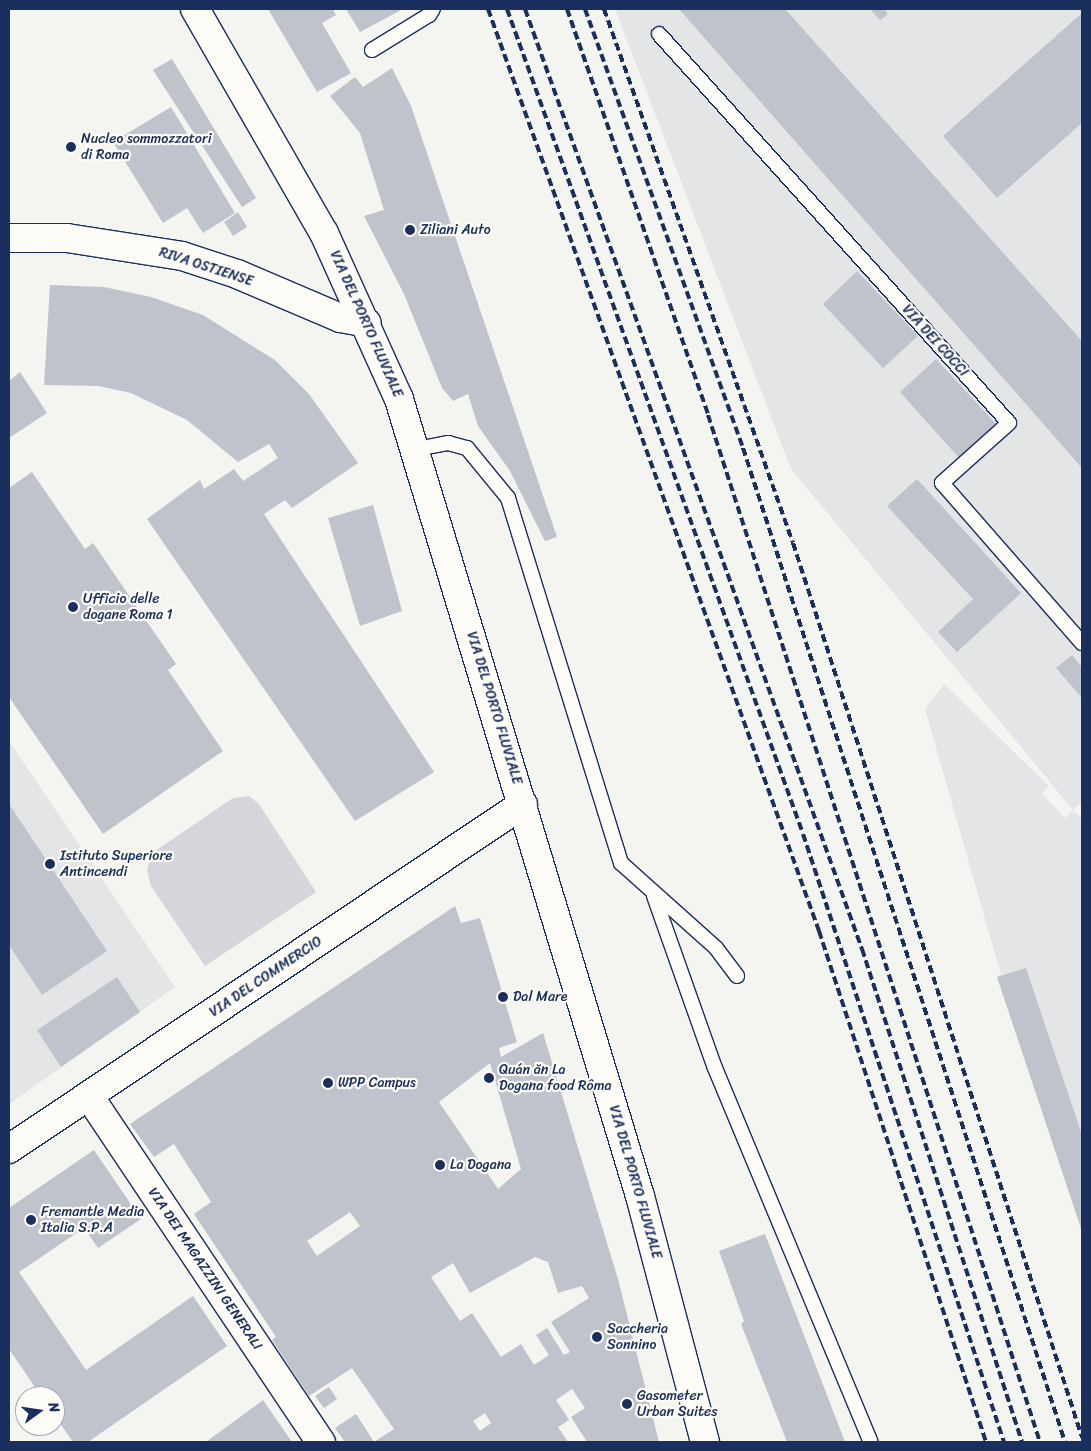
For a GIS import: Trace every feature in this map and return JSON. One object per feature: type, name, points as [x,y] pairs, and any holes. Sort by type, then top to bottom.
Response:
[{"type":"main road","name":"VIA DEL PORTO FLUVIALE","points":[[195,9],[324,233],[367,323],[417,449],[640,1196],[705,1442]]},
{"type":"main road","name":"RIVA OSTIENSE","points":[[9,238],[74,239],[182,256],[237,274],[340,318],[367,323]]},
{"type":"main road","name":"VIA DEL COMMERCIO","points":[[9,1149],[523,804]]},
{"type":"main road","name":"VIA DEI MAGAZZINI GENERALI","points":[[89,1096],[320,1442]]},
{"type":"lane","points":[[372,50],[429,15],[432,9]]},
{"type":"lane","name":"VIA DEI COCCI","points":[[659,34],[1009,423],[942,483],[1082,643]]},
{"type":"lane","points":[[417,449],[448,444],[467,448],[508,498],[621,863],[654,895],[716,948],[737,976]]},
{"type":"lane","points":[[654,895],[715,1068],[871,1442]]},
{"type":"shaded area","points":[[615,9],[1082,9],[1082,802],[1073,810],[791,469]]},
{"type":"shaded area","points":[[944,684],[1049,786],[1042,794],[1065,818],[1073,810],[1082,819],[1082,1232],[997,977],[1001,975],[925,709]]},
{"type":"shaded area","name":"Istituto Superiore Antincendi","points":[[9,741],[175,987],[9,1104]]},
{"type":"shaded area","points":[[249,796],[259,804],[316,892],[205,966],[151,886],[147,870],[152,853],[233,798]]},
{"type":"building","points":[[268,9],[333,9],[336,15],[322,23],[351,73],[317,92]]},
{"type":"building","points":[[346,9],[403,9],[360,32]]},
{"type":"building","points":[[679,9],[785,9],[1082,341],[1082,468]]},
{"type":"building","points":[[870,9],[884,9],[888,14],[880,20]]},
{"type":"building","points":[[1082,13],[1082,123],[997,198],[943,136]]},
{"type":"building","points":[[172,59],[256,198],[242,207],[153,70]]},
{"type":"building","points":[[392,68],[411,106],[557,537],[545,541],[510,471],[478,426],[468,394],[453,401],[442,388],[404,294],[364,216],[384,210],[360,133],[330,96],[355,77],[363,87]]},
{"type":"building","points":[[171,107],[235,213],[203,233],[187,208],[163,223],[113,142]]},
{"type":"building","points":[[238,212],[247,227],[233,236],[224,222]]},
{"type":"building","points":[[857,271],[918,336],[883,368],[823,304]]},
{"type":"building","points":[[50,285],[104,287],[151,297],[203,315],[275,360],[309,394],[358,463],[292,508],[285,500],[264,514],[434,772],[355,821],[147,519],[200,480],[204,489],[234,469],[243,481],[278,458],[269,444],[238,462],[187,420],[131,393],[98,386],[44,385]]},
{"type":"building","points":[[936,359],[998,426],[961,460],[900,392]]},
{"type":"building","points":[[20,372],[47,413],[9,438],[9,381]]},
{"type":"building","name":"Ufficio delle dogane Roma 1","points":[[32,472],[85,549],[93,543],[176,664],[168,670],[223,751],[103,834],[9,697],[9,488]]},
{"type":"building","points":[[917,479],[1021,593],[957,652],[938,632],[973,599],[887,506]]},
{"type":"building","points":[[373,505],[402,611],[360,626],[328,518]]},
{"type":"building","points":[[1072,655],[1082,667],[1082,698],[1056,668]]},
{"type":"building","points":[[9,804],[107,951],[42,995],[9,945]]},
{"type":"building","points":[[455,906],[461,923],[480,918],[517,1042],[499,1048],[501,1057],[543,1033],[618,1279],[659,1442],[587,1442],[571,1417],[585,1408],[572,1389],[556,1400],[569,1420],[558,1427],[568,1442],[374,1442],[394,1429],[352,1368],[309,1396],[272,1340],[276,1337],[194,1214],[211,1202],[174,1144],[154,1157],[130,1124]],"holes":[[[490,1063],[521,1169],[498,1189],[439,1102]],[[350,1212],[360,1226],[317,1256],[307,1241]],[[535,1257],[548,1262],[558,1293],[582,1286],[589,1298],[551,1322],[570,1352],[564,1355],[547,1328],[536,1335],[549,1355],[534,1365],[521,1344],[501,1357],[472,1313],[460,1321],[431,1277],[453,1263],[470,1293]],[[485,1413],[491,1423],[480,1431],[473,1421]]]},
{"type":"building","points":[[1026,968],[1082,1135],[1082,1231],[997,977]]},
{"type":"building","points":[[117,977],[140,1012],[61,1067],[37,1030]]},
{"type":"building","points":[[94,1150],[141,1219],[98,1248],[84,1228],[19,1272],[86,1370],[193,1296],[227,1346],[88,1442],[73,1442],[65,1430],[65,1386],[34,1386],[9,1349],[9,1208]]},
{"type":"building","points":[[765,1234],[845,1442],[787,1442],[741,1324],[744,1321],[719,1251]]},
{"type":"building","points":[[329,1387],[337,1399],[324,1408],[315,1396]]},
{"type":"building","points":[[263,1400],[292,1442],[206,1442]]},
{"type":"building","points":[[356,1414],[374,1442],[345,1442],[335,1428]]},
{"type":"railway","points":[[488,9],[819,931],[986,1442]]},
{"type":"railway","points":[[507,9],[803,834],[1004,1442]]},
{"type":"railway","points":[[525,9],[862,949],[1022,1442]]},
{"type":"railway","points":[[567,9],[708,415],[1040,1442]]},
{"type":"railway","points":[[585,9],[743,448],[1065,1442]]},
{"type":"railway","points":[[604,9],[793,543],[1082,1437]]},
{"type":"place","name":"Nucleo sommozzatori di Roma","points":[[71,147]]},
{"type":"place","name":"Ziliani Auto","points":[[410,230]]},
{"type":"place","name":"Ufficio delle dogane Roma 1","points":[[73,607]]},
{"type":"place","name":"Istituto Superiore Antincendi","points":[[50,864]]},
{"type":"place","name":"Dal Mare","points":[[503,997]]},
{"type":"place","name":"Quán ăn La Dogana food Rôma","points":[[489,1078]]},
{"type":"place","name":"WPP Campus","points":[[328,1083]]},
{"type":"place","name":"La Dogana","points":[[440,1165]]},
{"type":"place","name":"Fremantle Media Italia S.P.A","points":[[31,1220]]},
{"type":"place","name":"Saccheria Sonnino","points":[[597,1337]]},
{"type":"place","name":"Gasometer Urban Suites","points":[[627,1404]]}]
